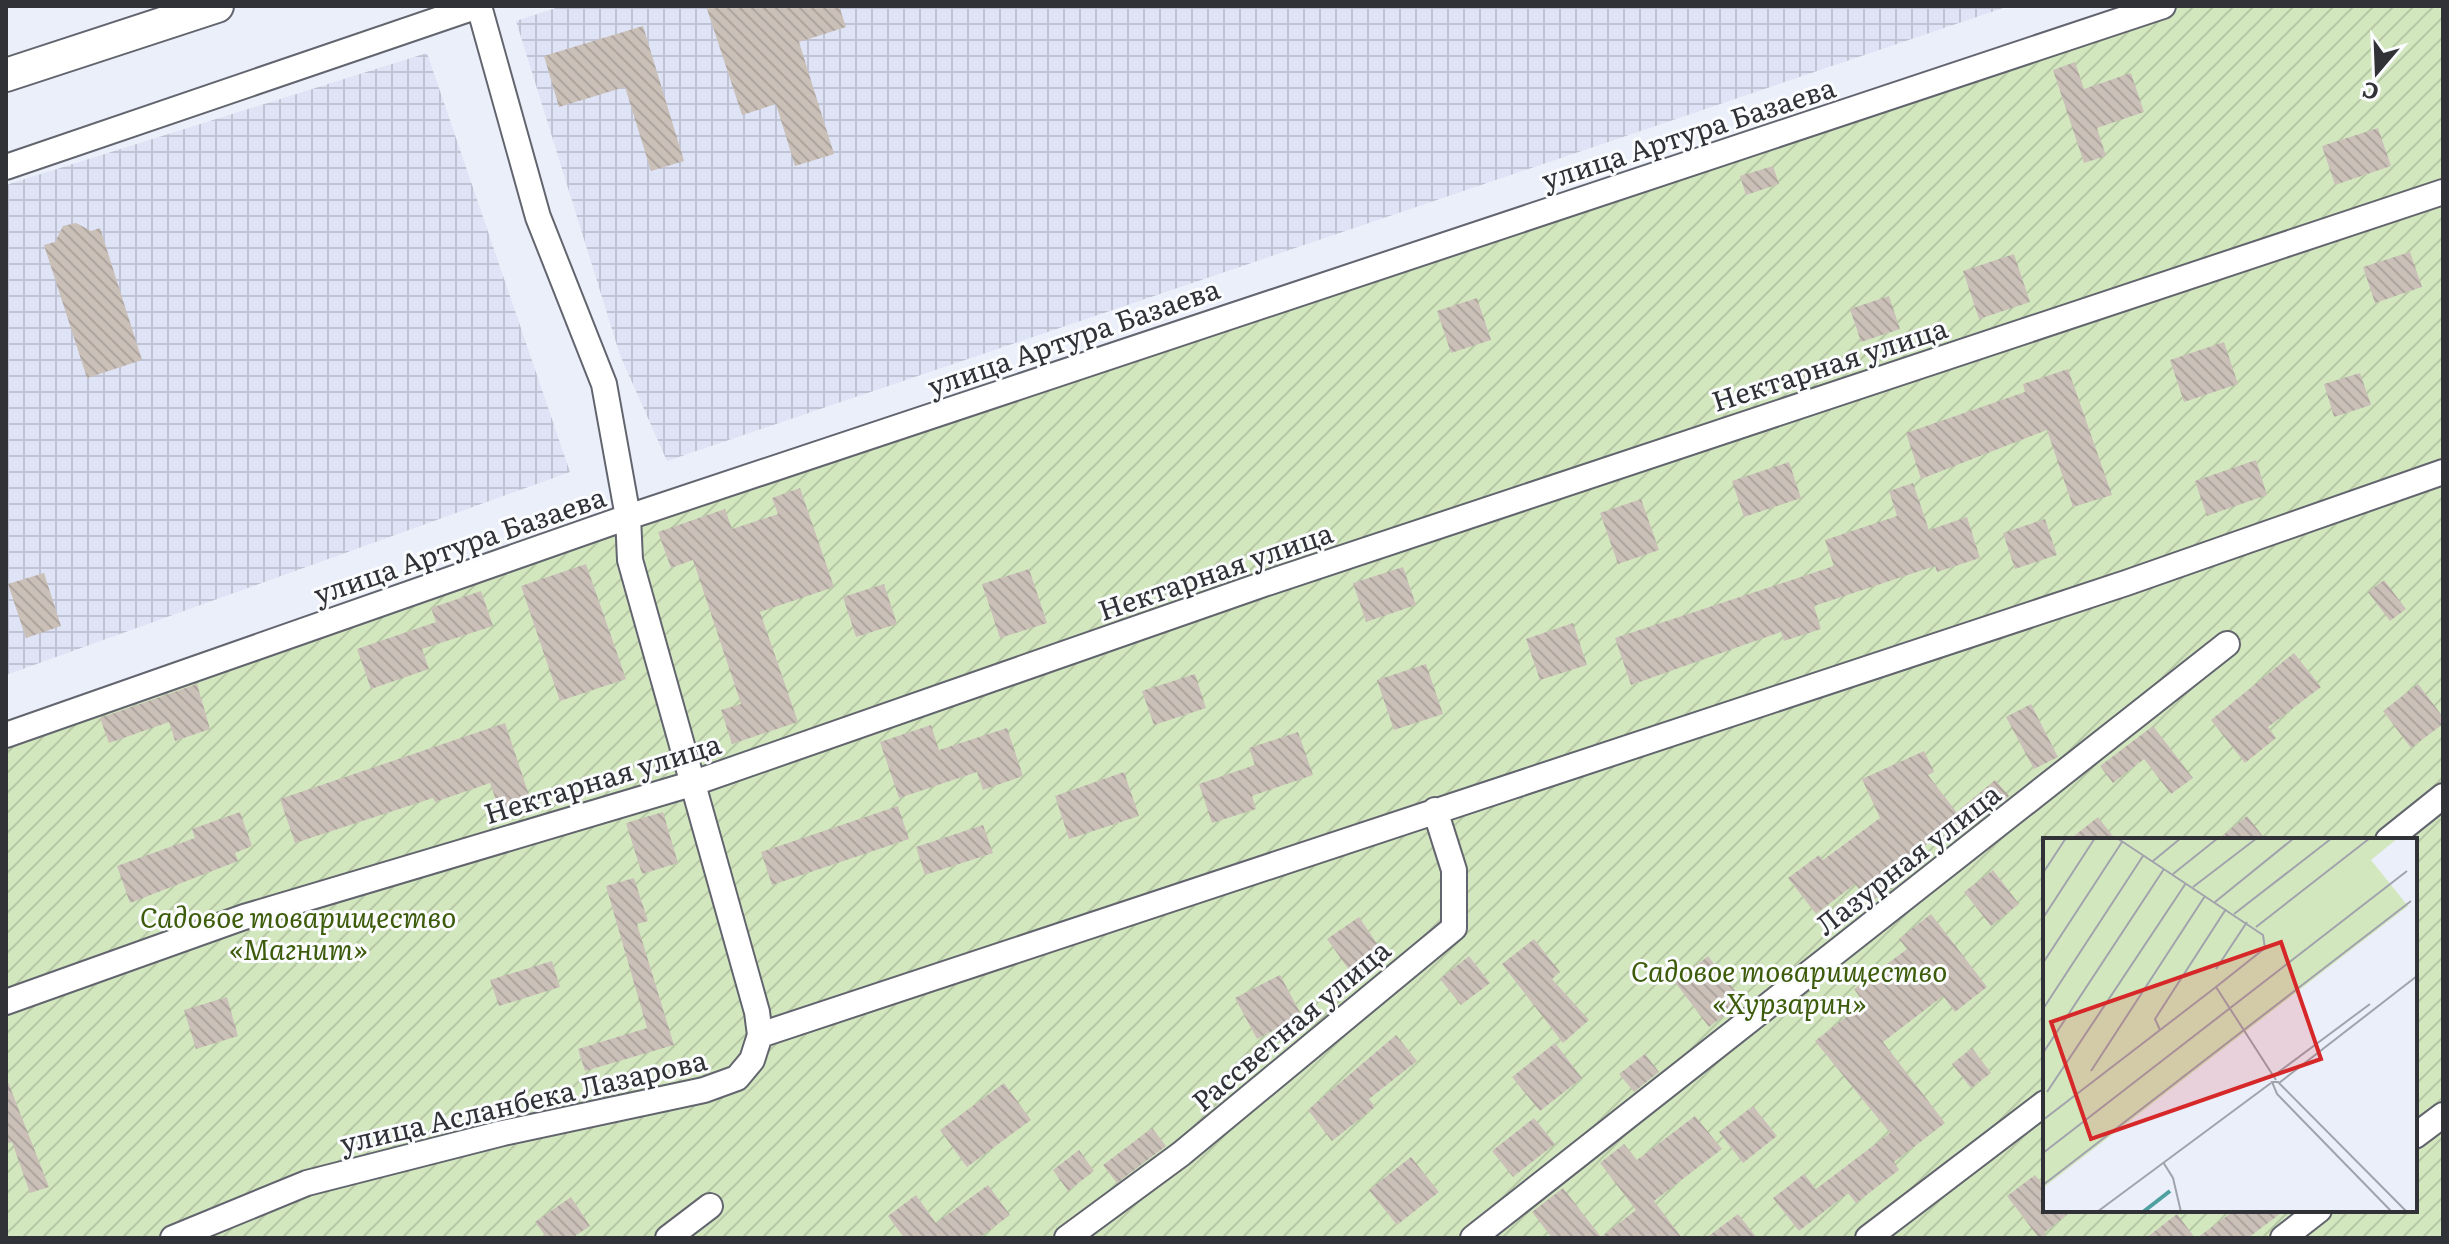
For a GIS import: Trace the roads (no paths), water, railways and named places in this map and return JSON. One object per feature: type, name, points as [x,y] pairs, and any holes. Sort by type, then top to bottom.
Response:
[{"type":"main road","points":[[6,75],[217,6]]},
{"type":"street","points":[[6,167],[478,6],[538,217],[604,384],[628,517],[630,560],[757,1012],[760,1035],[2126,583],[2443,472]]},
{"type":"street","name":"улица Артура Базаева","points":[[6,735],[628,517],[2163,6]]},
{"type":"street","name":"Нектарная улица","points":[[6,1002],[244,917],[691,784],[1340,559],[2443,192]]},
{"type":"street","name":"Лазурная улица","points":[[1473,1238],[2227,644]]},
{"type":"street","points":[[2390,838],[2443,796]]},
{"type":"street","name":"Рассветная улица","points":[[1067,1238],[1181,1154],[1454,928],[1454,870],[1435,810]]},
{"type":"street","name":"улица Асланбека Лазарова","points":[[173,1238],[307,1183],[518,1130],[704,1090],[737,1078],[752,1060],[760,1035]]},
{"type":"street","points":[[1868,1238],[2043,1105]]},
{"type":"street","points":[[2417,1134],[2443,1115]]},
{"type":"street","points":[[668,1238],[710,1206]]},
{"type":"street","points":[[2283,1238],[2316,1212]]},
{"type":"park label","name":"Садовое товарищество «Магнит»","points":[[298,932]]},
{"type":"park label","name":"Садовое товарищество «Хурзарин»","points":[[1789,986]]}]
